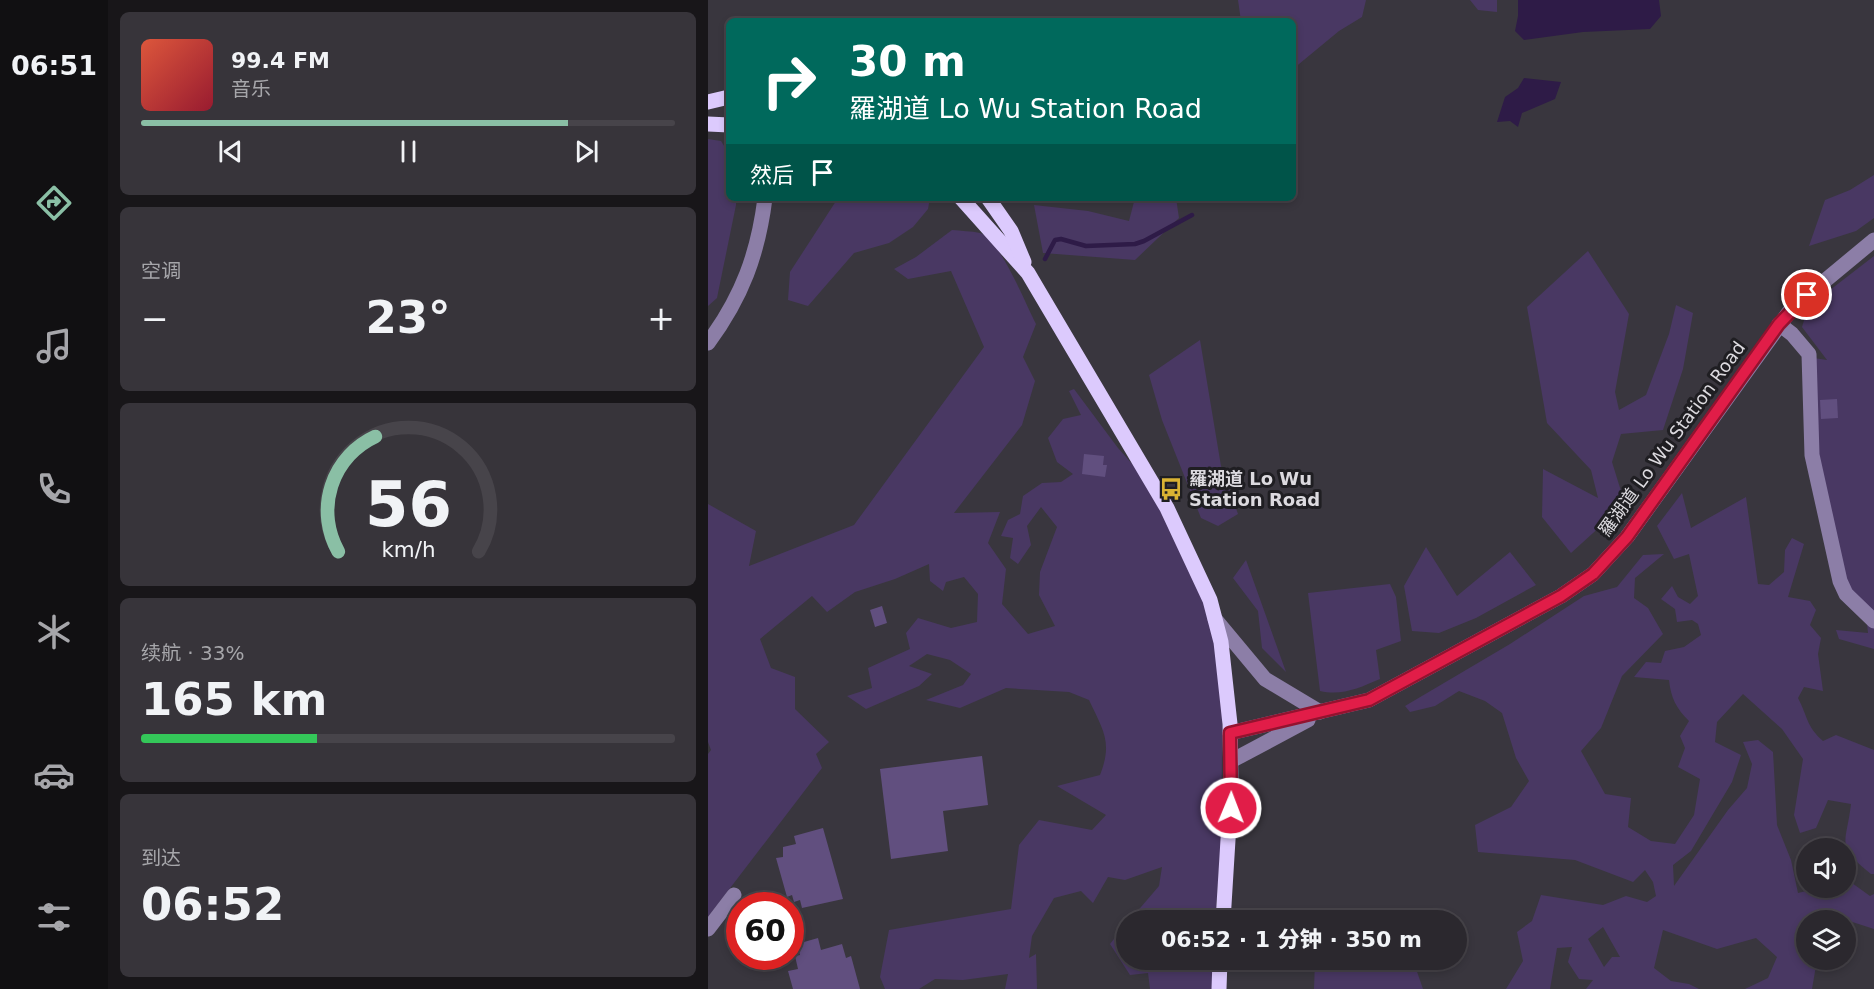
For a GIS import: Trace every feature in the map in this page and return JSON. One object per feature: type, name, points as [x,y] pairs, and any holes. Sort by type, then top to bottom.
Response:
[{"type":"main road","points":[[708,102],[726,98]]},
{"type":"main road","points":[[708,124],[726,125]]},
{"type":"main road","points":[[964,201],[1028,273]]},
{"type":"main road","points":[[990,201],[1011,231],[1028,273],[1167,508],[1210,600],[1221,642],[1230,733],[1229,843],[1224,910]]},
{"type":"main road","points":[[1219,989],[1220,970]]},
{"type":"street","points":[[708,343],[736,300],[754,257],[764,201]]},
{"type":"street","name":"羅湖道 Lo Wu Station Road","points":[[1230,733],[1320,712],[1379,695],[1561,596],[1593,574],[1627,537],[1792,308],[1874,240]]},
{"type":"street","points":[[1779,324],[1792,334],[1809,354],[1812,455],[1840,581],[1846,594],[1874,621]]},
{"type":"street","points":[[1215,619],[1265,679],[1320,712]]},
{"type":"street","name":"羅湖道 Lo Wu Station Road","points":[[1231,760],[1320,712]]},
{"type":"street","points":[[708,928],[726,905]]},
{"type":"shaded area","points":[[1238,0],[1366,0],[1362,17],[1339,31],[1296,67],[1296,18],[1241,18]]},
{"type":"shaded area","points":[[1470,0],[1497,0],[1497,12],[1478,10]]},
{"type":"shaded area","points":[[1518,0],[1659,0],[1661,16],[1650,29],[1583,32],[1524,40],[1515,31]]},
{"type":"shaded area","points":[[1524,78],[1561,82],[1555,99],[1522,113],[1518,127],[1510,121],[1497,122],[1505,97],[1518,88]]},
{"type":"shaded area","points":[[708,139],[721,141],[726,149],[726,201],[736,201],[736,205],[717,298],[708,306]]},
{"type":"shaded area","points":[[1874,175],[1874,218],[1856,231],[1809,246],[1825,200],[1850,190]]},
{"type":"shaded area","points":[[836,201],[929,201],[928,209],[913,227],[889,243],[854,253],[808,306],[788,300],[790,272]]},
{"type":"shaded area","points":[[1134,201],[1176,201],[1179,218],[1135,260],[1043,253],[1034,205],[1088,211],[1129,221]]},
{"type":"shaded area","points":[[952,230],[980,233],[988,238],[1004,259],[1036,324],[1023,357],[1035,381],[1022,425],[954,513],[1000,512],[988,543],[1006,569],[1002,604],[1028,634],[1055,626],[1039,595],[1040,572],[1057,527],[1041,507],[1027,526],[1031,545],[1018,564],[1010,558],[1013,538],[1001,536],[1008,520],[1020,514],[1023,496],[1042,483],[1061,482],[1073,474],[1057,462],[1048,438],[1063,419],[1081,415],[1069,391],[1074,389],[1118,448],[1159,494],[1205,589],[1223,662],[1221,843],[1216,910],[1138,910],[1159,886],[1162,867],[1125,880],[1108,877],[1093,903],[1081,891],[1054,898],[1032,936],[1029,958],[1036,954],[1037,989],[1005,989],[1008,974],[963,980],[935,979],[919,989],[885,989],[880,977],[889,930],[1011,909],[1019,845],[1039,820],[1092,830],[1106,815],[1057,786],[1100,775],[1106,754],[1105,736],[1089,700],[1069,692],[1006,688],[960,708],[926,700],[963,685],[971,674],[950,660],[927,654],[909,666],[932,674],[919,686],[866,709],[847,696],[872,688],[868,668],[910,649],[906,633],[918,618],[951,628],[977,622],[978,594],[964,577],[946,582],[943,591],[930,581],[929,564],[895,579],[855,592],[827,612],[812,596],[760,639],[771,668],[795,677],[795,709],[829,742],[816,754],[822,768],[708,917],[708,754],[711,750],[708,742],[708,504],[756,531],[749,566],[854,525],[984,347],[951,271],[908,279],[894,269],[916,257]]},
{"type":"shaded area","points":[[1588,251],[1629,314],[1615,392],[1619,410],[1646,395],[1669,334],[1676,305],[1693,313],[1683,369],[1663,430],[1621,434],[1612,462],[1625,504],[1571,553],[1542,517],[1543,469],[1598,498],[1591,470],[1547,423],[1527,307]]},
{"type":"shaded area","points":[[1874,256],[1874,649],[1839,639],[1836,630],[1868,633],[1866,614],[1840,581],[1820,496],[1807,357],[1827,360],[1802,327],[1808,307]]},
{"type":"shaded area","points":[[1200,340],[1221,466],[1238,514],[1218,526],[1201,518],[1162,420],[1149,375]]},
{"type":"shaded area","points":[[1682,493],[1691,528],[1746,497],[1758,584],[1769,585],[1784,572],[1785,550],[1792,538],[1804,544],[1788,597],[1810,601],[1816,610],[1810,625],[1821,638],[1818,654],[1823,691],[1804,687],[1798,698],[1810,726],[1823,741],[1836,735],[1874,750],[1874,874],[1871,874],[1856,860],[1856,838],[1846,838],[1851,804],[1828,800],[1816,828],[1800,833],[1794,815],[1803,759],[1782,729],[1743,694],[1717,722],[1715,742],[1741,755],[1732,782],[1691,851],[1673,865],[1674,886],[1728,810],[1747,788],[1752,764],[1743,742],[1758,740],[1773,752],[1777,825],[1791,860],[1796,884],[1796,898],[1856,898],[1856,886],[1870,896],[1874,894],[1874,929],[1856,923],[1856,910],[1796,910],[1796,970],[1815,970],[1812,989],[1745,989],[1768,978],[1777,957],[1756,938],[1717,949],[1663,930],[1654,968],[1671,981],[1689,984],[1699,989],[1586,989],[1593,980],[1579,979],[1568,962],[1572,947],[1557,948],[1550,989],[1506,989],[1523,961],[1517,932],[1532,921],[1541,895],[1603,905],[1626,896],[1647,902],[1656,896],[1653,882],[1645,870],[1633,882],[1575,860],[1478,852],[1475,825],[1511,807],[1529,781],[1516,758],[1502,713],[1485,701],[1459,691],[1435,706],[1410,712],[1405,706],[1510,644],[1584,596],[1617,587],[1643,555],[1664,554],[1635,578],[1634,598],[1648,608],[1663,634],[1622,676],[1601,728],[1581,751],[1605,794],[1631,798],[1628,827],[1651,841],[1675,844],[1694,815],[1700,779],[1678,767],[1685,748],[1680,736],[1689,721],[1675,702],[1669,680],[1634,677],[1646,662],[1661,663],[1665,651],[1684,647],[1701,635],[1698,624],[1692,620],[1677,622],[1675,609],[1661,599],[1672,586],[1678,597],[1690,604],[1698,596],[1689,554],[1674,559],[1657,526]],"holes":[[[1603,927],[1620,957],[1612,957],[1604,967],[1588,939]]]},
{"type":"shaded area","points":[[1426,547],[1457,596],[1510,552],[1536,585],[1476,618],[1439,633],[1412,631],[1404,586]]},
{"type":"shaded area","points":[[1246,560],[1286,672],[1262,648],[1258,611],[1233,578]]},
{"type":"shaded area","points":[[1390,584],[1396,597],[1401,641],[1376,650],[1380,679],[1343,692],[1320,691],[1308,593]]},
{"type":"shaded area","points":[[1116,936],[1116,953],[1110,944]]},
{"type":"shaded area","points":[[1127,970],[1212,970],[1213,989],[1150,989],[1148,973],[1130,975]]},
{"type":"shaded area","points":[[1315,970],[1350,972],[1354,970],[1416,970],[1423,989],[1314,989]]},
{"type":"building","points":[[1837,399],[1838,418],[1821,419],[1820,400]]},
{"type":"building","points":[[1084,454],[1104,456],[1103,465],[1107,465],[1105,477],[1082,474]]},
{"type":"building","points":[[882,606],[887,623],[875,627],[870,610]]},
{"type":"building","points":[[982,756],[988,805],[943,811],[948,851],[891,859],[880,769]]},
{"type":"building","points":[[823,828],[843,899],[804,908],[804,892],[786,892],[776,858],[783,857],[783,847],[796,844],[794,836]]},
{"type":"building","points":[[818,938],[821,950],[842,944],[846,958],[851,956],[860,989],[793,989],[788,971],[804,970],[804,942]]},
{"type":"waterway","points":[[1045,259],[1055,240],[1061,239],[1086,246],[1135,244],[1192,215]]},
{"type":"place","name":"羅湖道 Lo Wu Station Road","points":[[1171,489]]},
{"type":"route","points":[[1231,808],[1230,733],[1369,700],[1561,596],[1593,574],[1627,537],[1779,324],[1807,295]]}]
